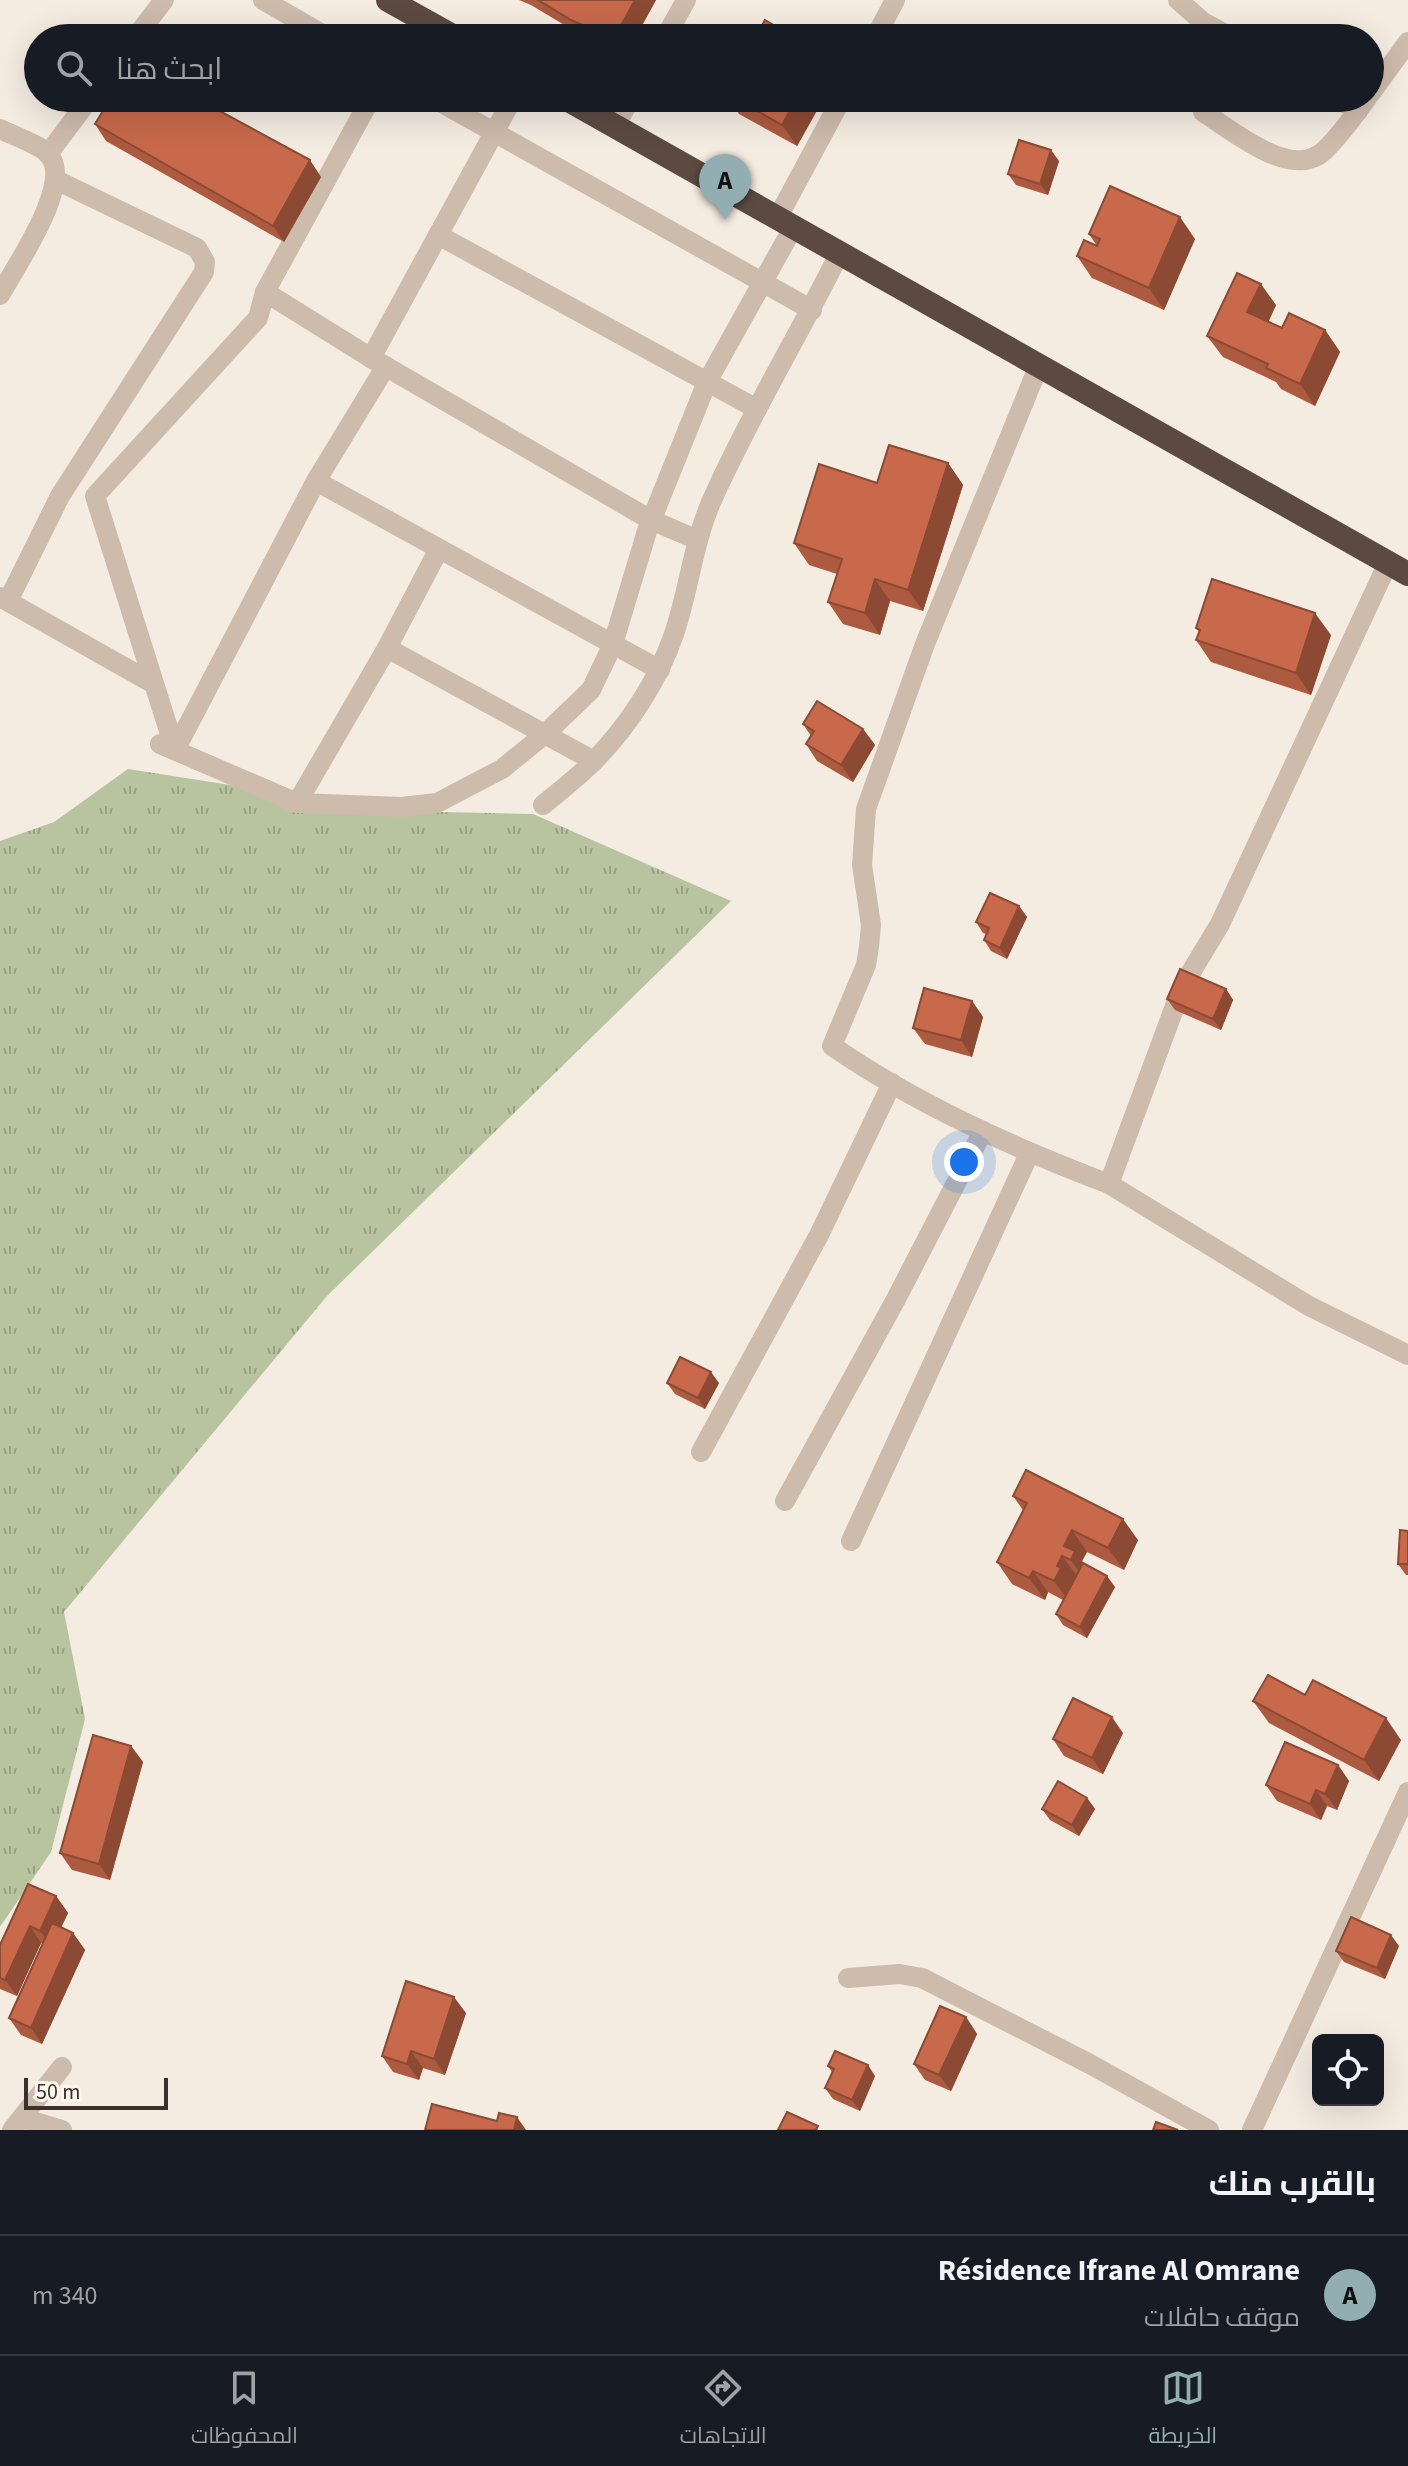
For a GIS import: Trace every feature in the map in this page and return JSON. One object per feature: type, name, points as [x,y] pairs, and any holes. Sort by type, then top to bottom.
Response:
[{"type":"highway","points":[[388,0],[417,7],[438,24]]},
{"type":"highway","points":[[590,112],[1398,568]]},
{"type":"street","points":[[146,24],[164,0]]},
{"type":"street","points":[[263,0],[305,24]]},
{"type":"street","points":[[673,24],[686,0]]},
{"type":"street","points":[[882,24],[895,0]]},
{"type":"street","points":[[1178,0],[1207,24]]},
{"type":"street","points":[[1384,75],[1408,42]]},
{"type":"street","points":[[48,154],[80,112]]},
{"type":"street","points":[[168,747],[154,684],[95,496],[258,318],[265,292],[363,112]]},
{"type":"street","points":[[457,112],[812,310]]},
{"type":"street","points":[[168,747],[316,481],[378,362],[438,235],[505,112]]},
{"type":"street","points":[[615,126],[623,112]]},
{"type":"street","points":[[168,747],[297,803],[402,807],[437,803],[502,769],[545,734],[591,690],[613,644],[651,520],[707,382],[762,282],[836,112]]},
{"type":"street","points":[[1203,112],[1274,156],[1294,162],[1310,159],[1322,152],[1356,112]]},
{"type":"street","points":[[0,129],[48,154],[55,166],[56,180],[44,215],[0,295]]},
{"type":"street","points":[[56,180],[197,248],[205,262],[204,272],[60,496],[4,599],[154,684]]},
{"type":"street","points":[[438,235],[757,409]]},
{"type":"street","points":[[543,805],[594,761],[631,715],[660,670],[675,631],[698,540],[711,503],[840,252]]},
{"type":"street","points":[[265,292],[378,362],[651,520],[698,540]]},
{"type":"street","points":[[1039,365],[925,644],[866,809],[862,865],[871,925],[869,947],[866,965],[832,1046],[892,1083],[1029,1154],[1109,1184],[1309,1306],[1408,1355]]},
{"type":"street","points":[[316,481],[660,670]]},
{"type":"street","points":[[297,803],[387,648],[439,549]]},
{"type":"street","points":[[1109,1184],[1182,987],[1220,924],[1398,568]]},
{"type":"street","points":[[387,648],[594,761]]},
{"type":"street","points":[[701,1452],[819,1235],[892,1083]]},
{"type":"street","points":[[785,1501],[895,1301],[983,1131]]},
{"type":"street","points":[[851,1541],[1029,1154]]},
{"type":"street","points":[[1252,2130],[1408,1792]]},
{"type":"street","points":[[848,1978],[900,1974],[922,1978],[1088,2063],[1209,2130]]},
{"type":"street","points":[[17,2124],[62,2067]]},
{"type":"street","points":[[17,2124],[62,2130]]},
{"type":"green space","points":[[128,769],[397,811],[533,814],[731,901],[327,1296],[64,1612],[85,1719],[51,1852],[0,1927],[0,841],[54,822]]},
{"type":"building","points":[[538,0],[635,0],[622,24],[580,24]]},
{"type":"building","points":[[102,112],[222,112],[310,160],[273,226],[95,124]]},
{"type":"building","points":[[759,112],[789,112],[782,125]]},
{"type":"building","points":[[1019,140],[1051,150],[1040,184],[1008,174]]},
{"type":"building","points":[[1110,186],[1180,217],[1149,288],[1077,256],[1084,240],[1097,246],[1100,239],[1089,234]]},
{"type":"building","points":[[1237,273],[1261,284],[1247,312],[1282,328],[1289,313],[1325,330],[1300,384],[1266,368],[1268,364],[1207,336]]},
{"type":"building","points":[[889,445],[948,463],[908,590],[875,579],[865,613],[828,602],[842,559],[794,543],[819,464],[877,483]]},
{"type":"building","points":[[1212,579],[1315,613],[1296,673],[1196,640],[1200,630],[1196,628]]},
{"type":"building","points":[[817,701],[863,729],[841,765],[806,744],[814,731],[803,724]]},
{"type":"building","points":[[990,893],[1019,906],[1000,948],[984,940],[989,928],[976,922]]},
{"type":"building","points":[[1180,969],[1226,989],[1213,1019],[1167,999]]},
{"type":"building","points":[[924,988],[972,1001],[961,1040],[913,1028]]},
{"type":"building","points":[[680,1357],[711,1372],[698,1398],[667,1383]]},
{"type":"building","points":[[1026,1470],[1123,1519],[1108,1548],[1072,1530],[1064,1546],[1075,1551],[1071,1560],[1062,1556],[1057,1566],[1061,1568],[1054,1581],[1033,1571],[1029,1578],[997,1562],[1027,1503],[1013,1496]]},
{"type":"building","points":[[1400,1530],[1408,1531],[1408,1564],[1398,1564]]},
{"type":"building","points":[[1083,1563],[1107,1576],[1080,1627],[1056,1614]]},
{"type":"building","points":[[1268,1675],[1305,1695],[1313,1680],[1386,1718],[1364,1760],[1253,1701]]},
{"type":"building","points":[[1073,1698],[1112,1717],[1092,1758],[1053,1739]]},
{"type":"building","points":[[93,1735],[131,1746],[99,1864],[60,1853]]},
{"type":"building","points":[[1285,1742],[1338,1765],[1325,1794],[1316,1790],[1310,1804],[1266,1785]]},
{"type":"building","points":[[1058,1781],[1087,1798],[1072,1825],[1042,1809]]},
{"type":"building","points":[[28,1884],[56,1896],[40,1931],[30,1926],[5,1980],[0,1978],[0,1945]]},
{"type":"building","points":[[1351,1917],[1391,1935],[1377,1968],[1336,1951]]},
{"type":"building","points":[[52,1923],[73,1933],[31,2028],[9,2018]]},
{"type":"building","points":[[406,1981],[454,1997],[434,2059],[411,2051],[407,2064],[382,2056]]},
{"type":"building","points":[[940,2006],[966,2017],[939,2075],[914,2064]]},
{"type":"building","points":[[835,2051],[868,2065],[852,2100],[825,2088],[834,2069],[828,2066]]},
{"type":"building","points":[[432,2104],[497,2121],[499,2113],[517,2117],[514,2130],[425,2130]]},
{"type":"building","points":[[787,2112],[818,2126],[816,2130],[778,2130]]},
{"type":"building","points":[[1156,2122],[1178,2130],[1153,2130]]},
{"type":"place","name":"Résidence Ifrane Al Omrane","points":[[725,220]]}]
